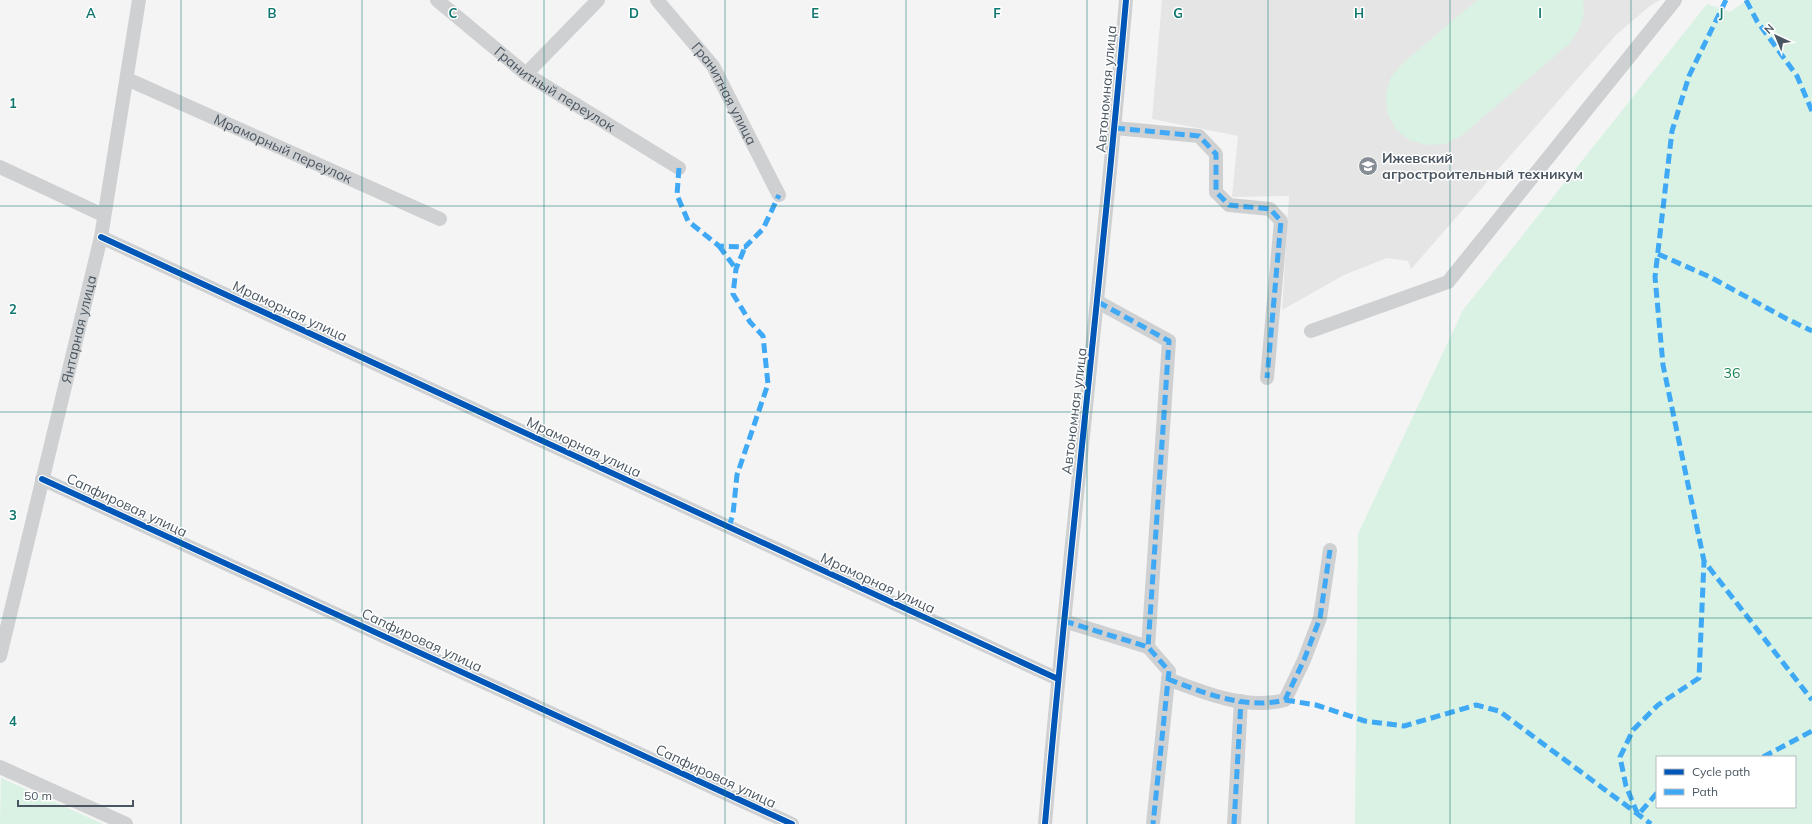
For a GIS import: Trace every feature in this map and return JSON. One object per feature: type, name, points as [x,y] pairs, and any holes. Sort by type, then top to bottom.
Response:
[{"type":"street","name":"Янтарная улица","points":[[0,656],[101,237],[103,215],[127,79],[139,0]]},
{"type":"street","name":"Гранитный переулок","points":[[437,0],[526,74],[680,168]]},
{"type":"street","points":[[526,74],[598,0]]},
{"type":"street","name":"Гранитная улица","points":[[657,0],[713,66],[779,195]]},
{"type":"street","name":"Автономная улица","points":[[1045,824],[1077,483],[1098,302],[1126,0]]},
{"type":"street","points":[[1311,331],[1448,282],[1675,0]]},
{"type":"street","name":"Мраморный переулок","points":[[127,79],[440,219]]},
{"type":"street","points":[[1115,128],[1199,136],[1216,154],[1216,192],[1224,201],[1229,205],[1270,209],[1281,222],[1267,378]]},
{"type":"street","points":[[0,167],[103,215]]},
{"type":"street","name":"Мраморная улица","points":[[101,237],[1058,679]]},
{"type":"street","points":[[1098,302],[1169,341],[1148,647]]},
{"type":"street","name":"Сапфировая улица","points":[[42,479],[792,824]]},
{"type":"street","points":[[1168,679],[1215,695],[1241,701],[1273,703],[1285,700],[1304,660],[1320,618],[1330,550]]},
{"type":"street","points":[[1064,621],[1148,647],[1169,671],[1153,824]]},
{"type":"street","points":[[1234,824],[1241,701]]},
{"type":"street","points":[[0,767],[126,824]]},
{"type":"shaded area","name":"Ижевский агростроительный техникум","points":[[1162,0],[1660,0],[1651,5],[1616,35],[1411,269],[1408,261],[1387,258],[1344,275],[1282,310],[1289,196],[1232,197],[1238,136],[1152,119]]},
{"type":"green space","points":[[1477,0],[1583,0],[1584,12],[1579,29],[1569,44],[1461,136],[1445,144],[1427,145],[1409,140],[1395,128],[1387,112],[1386,94],[1391,77],[1403,63]]},
{"type":"green space","name":"36","points":[[1747,0],[1812,0],[1812,824],[1355,824],[1358,534],[1463,310],[1707,4],[1730,12]]},
{"type":"green space","points":[[1,778],[103,824],[0,824]]},
{"type":"marked path","points":[[1726,0],[1689,76],[1672,131],[1655,277],[1663,365],[1704,561],[1812,700]]},
{"type":"marked path","points":[[1746,0],[1757,21],[1797,76],[1812,111]]},
{"type":"marked path","points":[[1115,128],[1199,136],[1216,154],[1216,192],[1229,205],[1270,209],[1281,221],[1267,378]]},
{"type":"marked path","points":[[679,168],[677,195],[688,221],[719,246],[745,247],[763,229],[779,195]]},
{"type":"marked path","points":[[719,246],[736,269]]},
{"type":"marked path","points":[[729,527],[733,514],[737,475],[768,384],[763,336],[750,322],[733,294],[736,269],[745,247]]},
{"type":"marked path","points":[[1658,254],[1710,277],[1812,331]]},
{"type":"marked path","points":[[1098,302],[1169,341],[1148,647]]},
{"type":"marked path","points":[[1168,679],[1196,690],[1240,701],[1270,703],[1285,700],[1304,660],[1320,618],[1330,550]]},
{"type":"marked path","points":[[1656,794],[1638,815],[1626,786],[1620,757],[1633,730],[1658,705],[1699,678],[1704,561]]},
{"type":"marked path","points":[[1064,621],[1148,647],[1169,671],[1153,824]]},
{"type":"marked path","points":[[1285,700],[1316,705],[1365,721],[1404,726],[1476,705],[1499,711],[1651,824]]},
{"type":"marked path","points":[[1234,824],[1241,701]]},
{"type":"marked path","points":[[1765,756],[1812,731]]},
{"type":"cycle path","points":[[1045,824],[1064,618],[1107,206],[1126,0]]},
{"type":"cycle path","points":[[101,237],[1058,679]]},
{"type":"cycle path","points":[[42,479],[792,824]]},
{"type":"place","name":"Ижевский агростроительный техникум","points":[[1368,166]]}]
